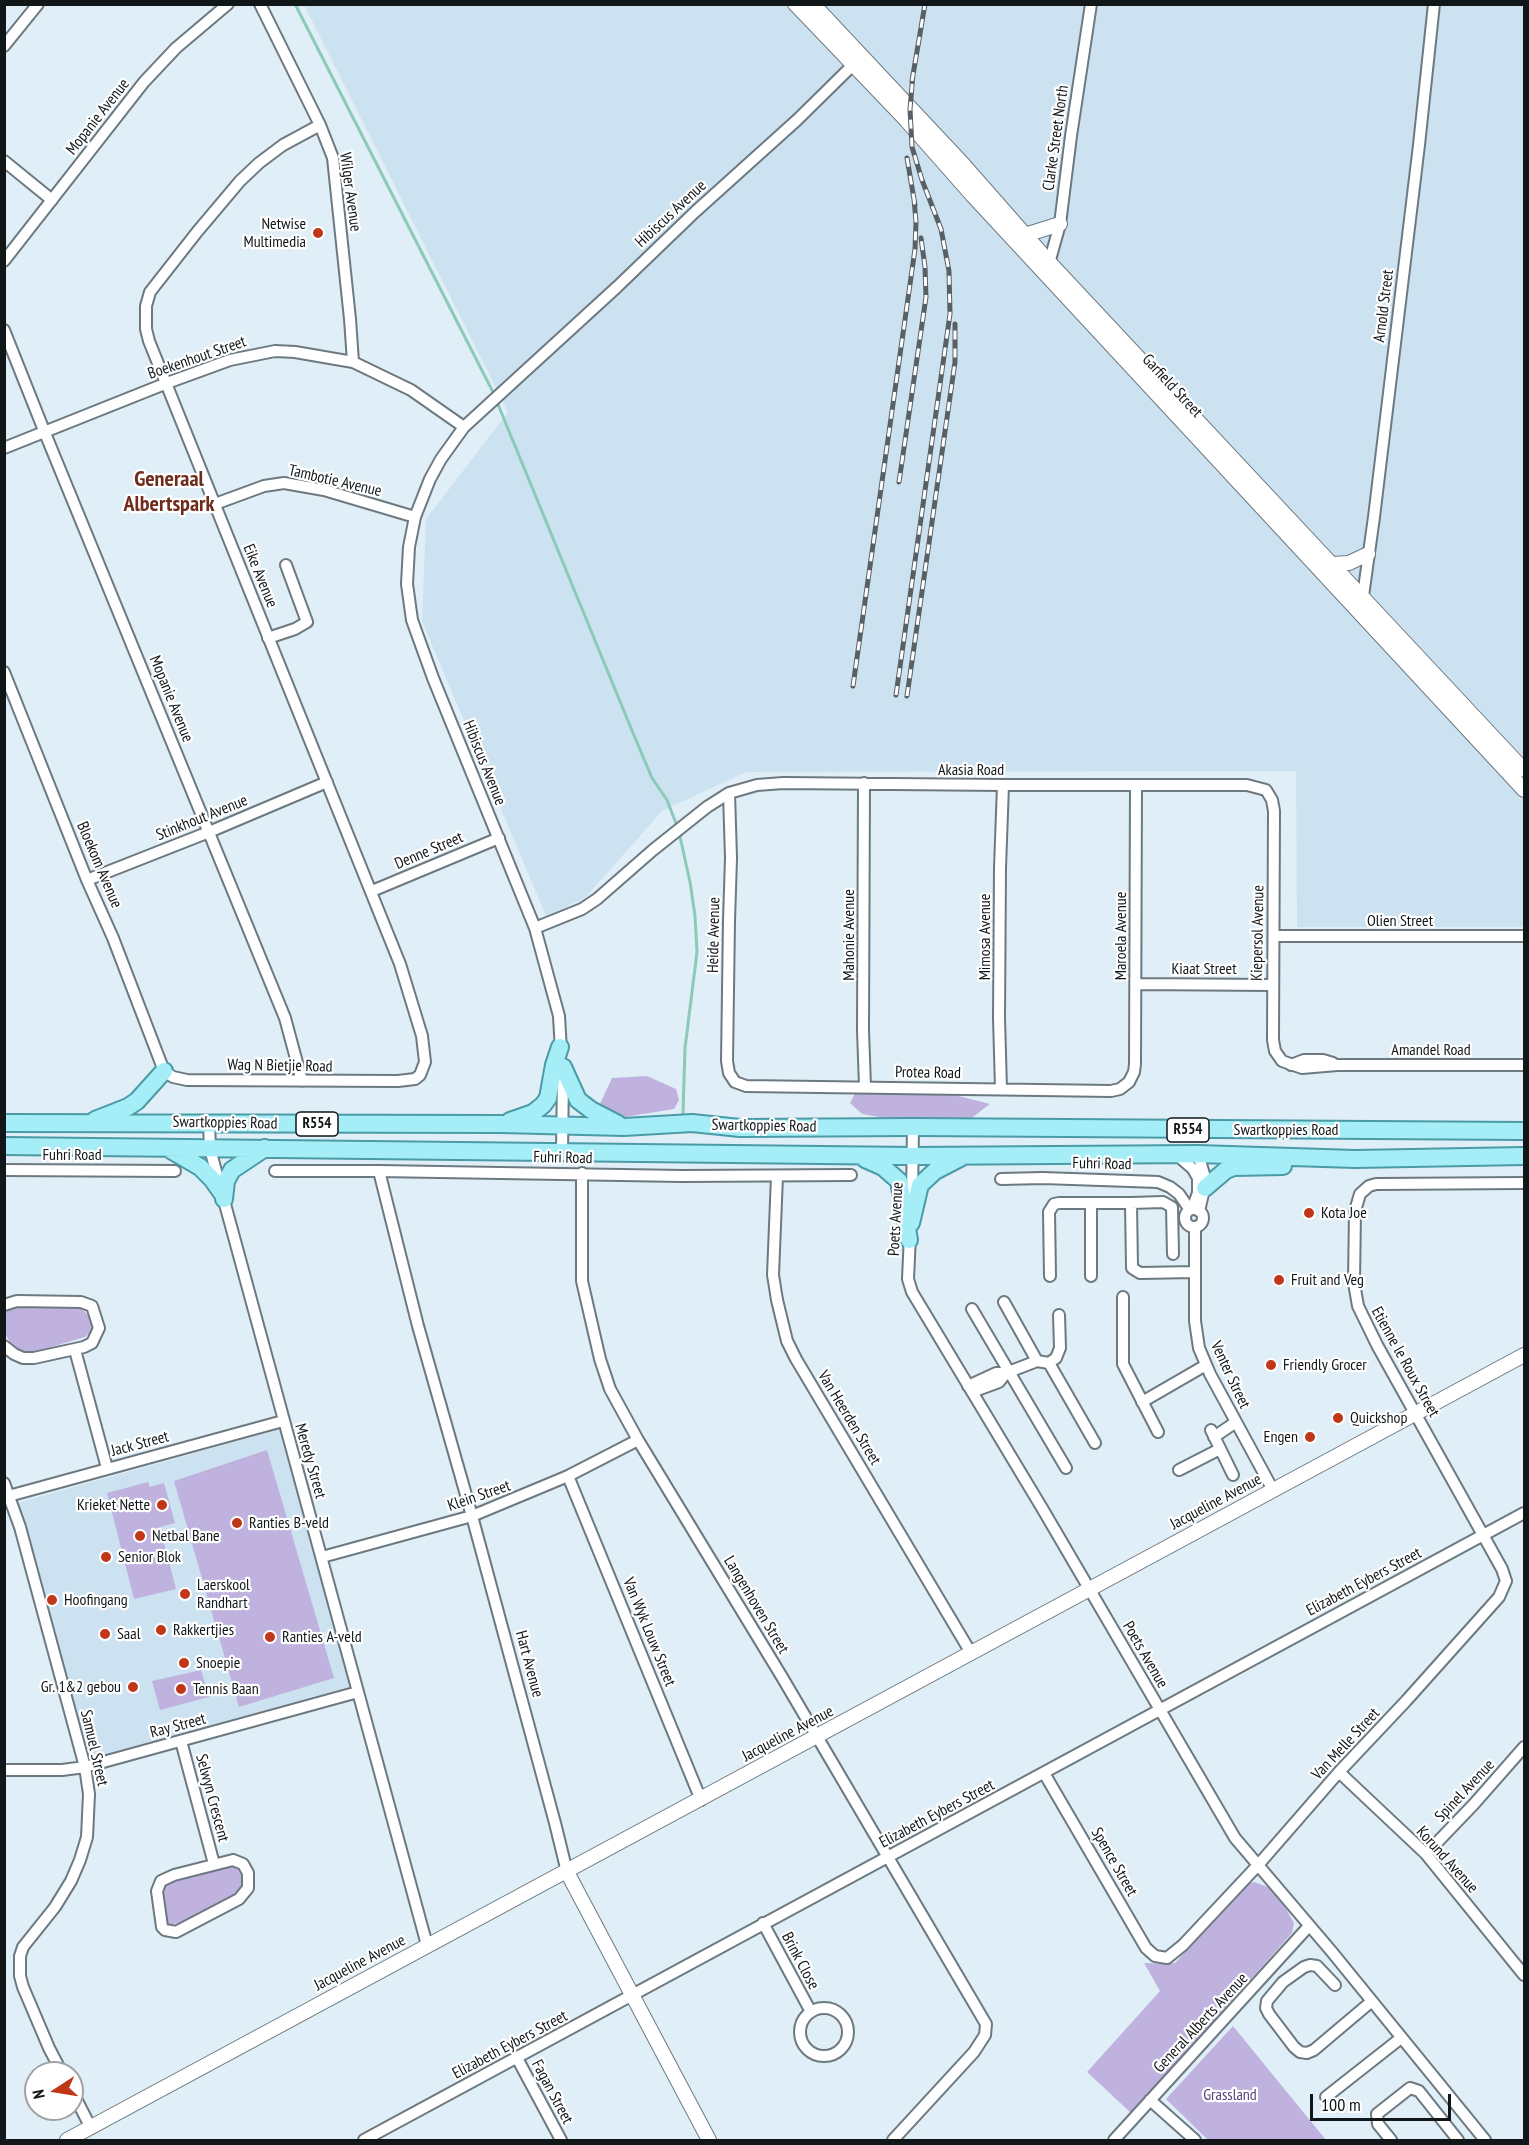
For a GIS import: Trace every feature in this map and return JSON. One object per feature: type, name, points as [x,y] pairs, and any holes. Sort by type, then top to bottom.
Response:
[{"type":"main road","points":[[500,1124],[533,1113],[543,1105],[548,1098],[560,1047]]},
{"type":"main road","points":[[563,1067],[575,1095],[582,1103],[624,1127]]},
{"type":"main road","points":[[83,1124],[128,1107],[144,1095],[164,1071]]},
{"type":"main road","name":"Swartkoppies Road","points":[[4,1123],[209,1122],[624,1127],[692,1123],[740,1128],[1524,1131]]},
{"type":"main road","points":[[1086,1130],[1102,1136],[1127,1139],[1173,1140],[1198,1154]]},
{"type":"main road","name":"Swartkoppies Road","points":[[4,1146],[858,1156],[1198,1154],[1355,1159],[1524,1156]]},
{"type":"main road","points":[[166,1148],[200,1167],[223,1196]]},
{"type":"main road","points":[[223,1196],[226,1181],[232,1170],[266,1148]]},
{"type":"main road","points":[[858,1156],[883,1167],[899,1181],[910,1232]]},
{"type":"main road","points":[[910,1232],[920,1185],[935,1171],[965,1156]]},
{"type":"main road","points":[[1202,1190],[1226,1170],[1234,1167],[1355,1159]]},
{"type":"street","points":[[4,46],[38,4]]},
{"type":"street","name":"Mopanie Avenue","points":[[4,261],[164,61],[228,4]]},
{"type":"street","name":"Wilger Avenue","points":[[260,4],[320,125],[333,158],[352,362]]},
{"type":"street","name":"Garfield Street","points":[[795,4],[963,164],[1025,235],[1047,268]]},
{"type":"street","name":"Garfield Street","points":[[813,4],[906,120],[973,196],[1047,268],[1233,467],[1356,609],[1487,740],[1524,770]]},
{"type":"street","name":"Clarke Street North","points":[[1047,268],[1060,224],[1091,4]]},
{"type":"street","name":"Arnold Street","points":[[1356,609],[1364,596],[1434,4]]},
{"type":"street","name":"Hibiscus Avenue","points":[[562,1153],[563,1067],[559,1016],[535,928],[433,678],[412,620],[407,584],[409,547],[415,517],[435,469],[464,427],[797,120],[857,61]]},
{"type":"street","name":"Eike Avenue","points":[[320,125],[284,145],[259,163],[240,181],[150,292],[146,329],[400,964],[423,1044],[424,1062],[420,1075],[398,1081]]},
{"type":"street","points":[[4,161],[52,200]]},
{"type":"street","points":[[1025,235],[1060,224]]},
{"type":"street","name":"Mopanie Avenue","points":[[4,330],[285,1018],[302,1082]]},
{"type":"street","name":"Boekenhout Street","points":[[4,448],[166,383],[230,360],[262,353],[295,352],[352,362],[411,390],[464,427]]},
{"type":"street","name":"Garfield Street","points":[[1233,467],[1364,596],[1487,740],[1524,790]]},
{"type":"street","name":"Tambotie Avenue","points":[[215,504],[264,486],[284,483],[324,490],[415,517]]},
{"type":"street","points":[[1333,564],[1348,563],[1368,554]]},
{"type":"street","points":[[268,638],[307,622],[286,565]]},
{"type":"street","name":"Bloekom Avenue","points":[[4,672],[87,880],[113,938],[164,1071]]},
{"type":"street","name":"Stinkhout Avenue","points":[[87,880],[327,782]]},
{"type":"street","name":"Akasia Road","points":[[535,928],[582,909],[597,899],[707,807],[729,793],[743,788],[774,783],[1247,785],[1261,787],[1269,794]]},
{"type":"street","name":"Mahonie Avenue","points":[[864,783],[863,1030],[865,1087]]},
{"type":"street","name":"Mimosa Avenue","points":[[1001,1089],[999,1007],[1003,785]]},
{"type":"street","name":"Maroela Avenue","points":[[1126,1084],[1134,1072],[1135,1064],[1136,785]]},
{"type":"street","name":"Heide Avenue","points":[[729,793],[731,858],[727,1061],[731,1076]]},
{"type":"street","name":"Kiepersol Avenue","points":[[1269,794],[1274,811],[1275,936],[1272,984],[1275,1051],[1281,1061],[1291,1065]]},
{"type":"street","name":"Denne Street","points":[[372,891],[499,838]]},
{"type":"street","name":"Olien Street","points":[[1275,936],[1524,936]]},
{"type":"street","name":"Kiaat Street","points":[[1136,984],[1272,984]]},
{"type":"street","name":"Amandel Road","points":[[1291,1065],[1304,1060],[1323,1060],[1337,1065],[1524,1065]]},
{"type":"street","name":"Wag N Bietjie Road","points":[[164,1071],[173,1077],[187,1080],[398,1081]]},
{"type":"street","name":"Protea Road","points":[[731,1076],[738,1084],[746,1086],[1111,1091],[1126,1084]]},
{"type":"street","name":"Meredy Street","points":[[209,1122],[210,1149],[427,1945]]},
{"type":"street","name":"Poets Avenue","points":[[913,1127],[908,1279],[910,1287],[1235,1838],[1341,1963],[1474,2127],[1481,2139]]},
{"type":"street","points":[[1179,1194],[1194,1210],[1202,1190],[1205,1174],[1198,1154]]},
{"type":"street","points":[[1177,1155],[1193,1169],[1202,1190]]},
{"type":"street","name":"Fuhri Road","points":[[4,1170],[175,1171]]},
{"type":"street","name":"Hart Avenue","points":[[379,1171],[418,1326],[472,1516],[567,1872],[709,2140]]},
{"type":"street","name":"Fuhri Road","points":[[275,1172],[850,1175]]},
{"type":"street","name":"Langenhoven Street","points":[[582,1173],[581,1261],[584,1289],[605,1377],[638,1440],[776,1667],[978,2008],[986,2026],[985,2035],[974,2052],[893,2140]]},
{"type":"street","name":"Van Heerden Street","points":[[777,1176],[773,1275],[788,1341],[796,1359],[971,1653]]},
{"type":"street","name":"Fuhri Road","points":[[1001,1179],[1136,1180],[1158,1182],[1179,1194]]},
{"type":"street","name":"Etienne le Roux Street","points":[[1483,1535],[1363,1318],[1355,1296],[1355,1211],[1362,1191],[1376,1184],[1391,1182],[1524,1184]]},
{"type":"street","points":[[1179,1194],[1202,1190]]},
{"type":"street","points":[[1050,1276],[1051,1208],[1059,1203],[1163,1202],[1172,1207],[1173,1254]]},
{"type":"street","points":[[1091,1203],[1091,1276]]},
{"type":"street","points":[[1131,1203],[1132,1268],[1140,1273],[1195,1272]]},
{"type":"street","name":"Venter Street","points":[[1194,1210],[1203,1215],[1203,1221],[1195,1227],[1196,1330],[1206,1365],[1273,1490]]},
{"type":"street","points":[[1123,1297],[1122,1360],[1158,1432]]},
{"type":"street","points":[[4,1305],[17,1301],[81,1302],[92,1306],[99,1323],[98,1335],[92,1343],[75,1350],[23,1358],[4,1346]]},
{"type":"street","points":[[1004,1302],[1037,1361]]},
{"type":"street","points":[[972,1309],[1066,1468]]},
{"type":"street","points":[[970,1389],[996,1373],[1008,1373],[1037,1361],[1048,1363],[1056,1358],[1060,1348],[1059,1315]]},
{"type":"street","points":[[75,1350],[107,1468]]},
{"type":"street","name":"Jacqueline Avenue","points":[[67,2140],[816,1738],[1524,1354]]},
{"type":"street","points":[[1048,1363],[1095,1443]]},
{"type":"street","points":[[1142,1402],[1206,1365]]},
{"type":"street","name":"Jack Street","points":[[7,1496],[283,1421]]},
{"type":"street","points":[[1233,1475],[1212,1434],[1236,1422]]},
{"type":"street","name":"Klein Street","points":[[322,1557],[472,1516],[568,1476],[638,1440]]},
{"type":"street","points":[[1179,1470],[1220,1449]]},
{"type":"street","name":"Van Wyk Louw Street","points":[[568,1476],[701,1800]]},
{"type":"street","name":"Samuel Street","points":[[4,1483],[85,1767],[89,1794],[87,1837],[80,1860],[55,1907],[23,1947],[19,1965],[23,1987],[56,2061]]},
{"type":"street","name":"Elizabeth Eybers Street","points":[[364,2140],[1524,1513]]},
{"type":"street","name":"Van Melle Street","points":[[1164,1958],[1173,1954],[1259,1864],[1503,1591],[1506,1581],[1502,1569],[1483,1535]]},
{"type":"street","name":"Ray Street","points":[[4,1770],[62,1770],[85,1767],[358,1692]]},
{"type":"street","name":"Selwyn Crescent","points":[[181,1741],[214,1864]]},
{"type":"street","name":"Spinel Avenue","points":[[1425,1854],[1474,1804],[1524,1747]]},
{"type":"street","name":"Korund Avenue","points":[[1340,1772],[1425,1854],[1524,1975]]},
{"type":"street","name":"Spence Street","points":[[1044,1773],[1146,1948],[1155,1956],[1164,1958]]},
{"type":"street","name":"Selwyn Crescent","points":[[233,1860],[243,1864],[249,1881],[245,1894],[233,1904],[181,1930],[176,1932],[165,1930],[160,1923],[158,1885],[166,1878],[214,1864],[233,1860]]},
{"type":"street","name":"Brink Close","points":[[763,1923],[811,2012]]},
{"type":"street","name":"General Alberts Avenue","points":[[1114,2140],[1310,1926]]},
{"type":"street","points":[[1326,1976],[1341,1963]]},
{"type":"street","points":[[1335,1985],[1317,1966],[1304,1967],[1283,1982],[1267,2001],[1266,2008],[1269,2014],[1300,2052],[1307,2053],[1314,2050],[1372,2001]]},
{"type":"street","name":"Brink Close","points":[[817,2009],[832,2009],[844,2018],[848,2033],[843,2047],[837,2052],[821,2055],[807,2048],[803,2041],[801,2025],[811,2012],[817,2009]]},
{"type":"street","points":[[1326,2097],[1401,2038]]},
{"type":"street","name":"Fagan Street","points":[[517,2058],[561,2140]]},
{"type":"street","points":[[1391,2140],[1378,2124],[1377,2114],[1410,2088],[1419,2091],[1458,2140],[1474,2127]]},
{"type":"street","points":[[1150,2100],[1195,2140]]},
{"type":"street","points":[[84,2114],[91,2127]]},
{"type":"shaded area","points":[[304,5],[1524,5],[1524,927],[1297,927],[1296,771],[746,772],[662,811],[585,898],[546,916],[422,621],[426,519],[508,412]]},
{"type":"shaded area","name":"Laerskool Randhart","points":[[281,1429],[352,1686],[88,1759],[17,1503]]},
{"type":"green space","points":[[647,1076],[676,1089],[679,1100],[674,1109],[625,1117],[600,1104],[612,1078]]},
{"type":"green space","points":[[858,1088],[939,1091],[990,1104],[969,1120],[902,1121],[862,1114],[850,1103]]},
{"type":"green space","points":[[10,1308],[81,1308],[91,1318],[93,1330],[85,1337],[38,1351],[24,1352],[12,1345],[5,1334],[4,1314]]},
{"type":"green space","points":[[267,1450],[334,1678],[239,1707],[174,1481]]},
{"type":"green space","name":"Netbal Bane","points":[[148,1482],[150,1487],[164,1483],[175,1523],[160,1527],[176,1589],[134,1599],[107,1493]]},
{"type":"green space","name":"Tennis Baan","points":[[201,1670],[209,1697],[160,1710],[152,1681]]},
{"type":"green space","points":[[234,1866],[241,1873],[244,1883],[242,1888],[227,1900],[185,1922],[167,1925],[160,1900],[164,1884]]},
{"type":"green space","points":[[1254,1882],[1268,1887],[1285,1907],[1294,1923],[1292,1933],[1131,2113],[1087,2072],[1160,1991],[1144,1963],[1175,1963],[1248,1884]]},
{"type":"green space","name":"Grassland","points":[[1233,2026],[1326,2140],[1208,2140],[1166,2099]]},
{"type":"waterway","points":[[295,4],[495,396]]},
{"type":"waterway","points":[[497,402],[652,778],[667,800],[677,826]]},
{"type":"waterway","points":[[679,832],[690,882],[697,952],[685,1048],[683,1113]]},
{"type":"railway","points":[[912,81],[925,4]]},
{"type":"railway","points":[[896,695],[950,314],[949,271],[941,229],[912,147],[910,109],[913,74]]},
{"type":"railway","points":[[907,158],[915,205]]},
{"type":"railway","points":[[853,686],[915,249],[914,199]]},
{"type":"railway","points":[[899,482],[926,297],[921,238]]},
{"type":"railway","points":[[907,696],[955,362],[955,324]]},
{"type":"place","name":"Netwise Multimedia","points":[[318,233]]},
{"type":"place","name":"Kota Joe","points":[[1309,1213]]},
{"type":"place","name":"Fruit and Veg","points":[[1279,1280]]},
{"type":"place","name":"Friendly Grocer","points":[[1271,1365]]},
{"type":"place","name":"Quickshop","points":[[1338,1418]]},
{"type":"place","name":"Engen","points":[[1310,1437]]},
{"type":"place","name":"Krieket Nette","points":[[162,1505]]},
{"type":"place","name":"Ranties B-veld","points":[[237,1523]]},
{"type":"place","name":"Netbal Bane","points":[[140,1536]]},
{"type":"place","name":"Senior Blok","points":[[106,1557]]},
{"type":"place","name":"Laerskool Randhart","points":[[185,1594]]},
{"type":"place","name":"Hoofingang","points":[[52,1600]]},
{"type":"place","name":"Rakkertjies","points":[[161,1630]]},
{"type":"place","name":"Saal","points":[[105,1634]]},
{"type":"place","name":"Ranties A-veld","points":[[270,1637]]},
{"type":"place","name":"Snoepie","points":[[184,1663]]},
{"type":"place","name":"Gr. 1&2 gebou","points":[[133,1687]]},
{"type":"place","name":"Tennis Baan","points":[[181,1689]]},
{"type":"district","name":"Generaal Albertspark","points":[[169,492]]}]
